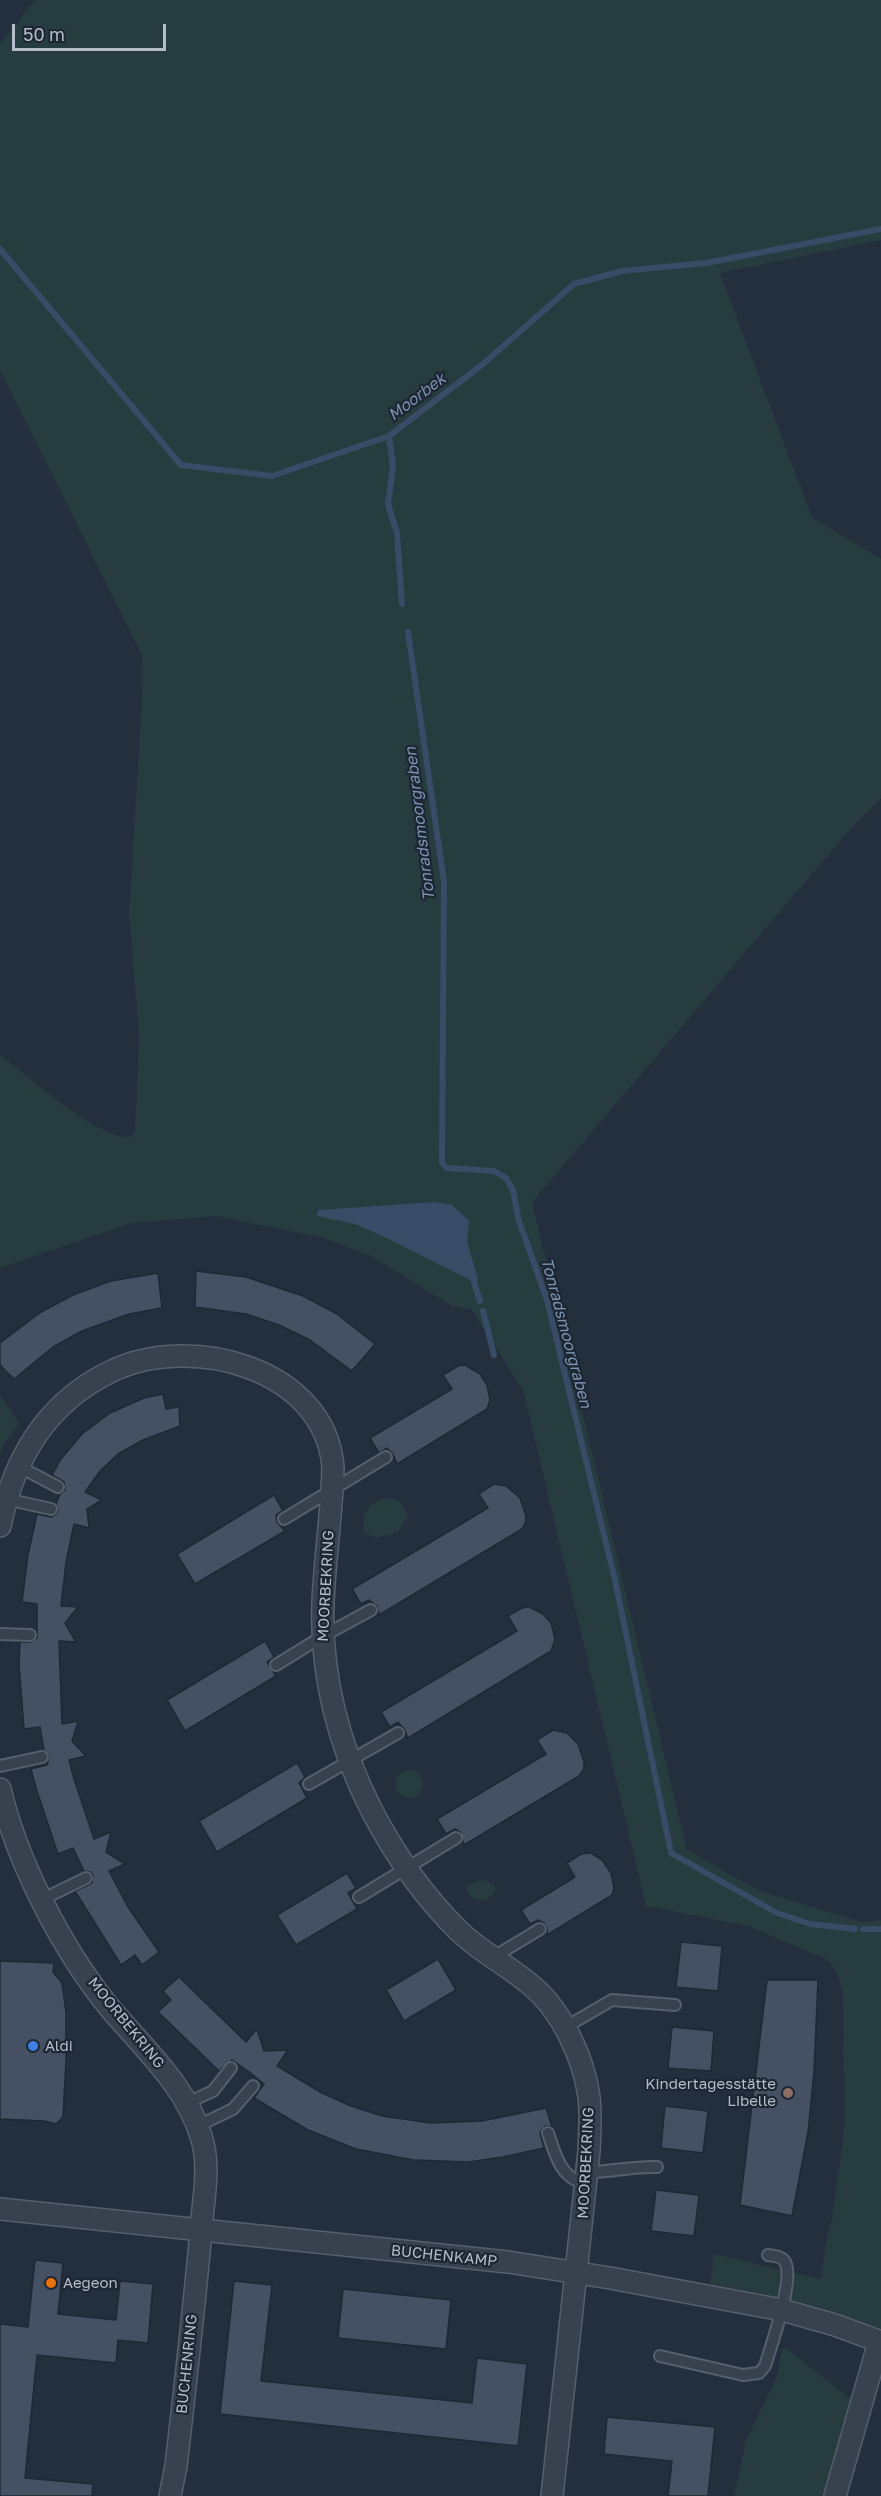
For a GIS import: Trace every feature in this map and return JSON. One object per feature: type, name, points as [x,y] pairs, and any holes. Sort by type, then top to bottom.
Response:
[{"type":"street","name":"MOORBEKRING","points":[[0,1526],[6,1499],[18,1466],[30,1443],[54,1413],[88,1385],[115,1370],[132,1364],[155,1359],[190,1357],[224,1361],[246,1367],[268,1376],[295,1392],[317,1420],[329,1444],[333,1467],[323,1602],[325,1667],[331,1698],[350,1760],[372,1811],[406,1868],[456,1928],[492,1958],[535,1988],[564,2028],[583,2072],[589,2098],[590,2128],[577,2274]]},
{"type":"street","name":"MOORBEKRING","points":[[0,1789],[18,1847],[43,1899],[93,1985],[110,2008],[159,2063],[187,2103],[198,2126],[206,2159],[201,2231]]},
{"type":"street","name":"BUCHENKAMP","points":[[0,2210],[508,2262],[782,2310],[835,2325],[880,2342]]},
{"type":"street","name":"BUCHENRING","points":[[170,2496],[176,2466],[201,2231]]},
{"type":"street","points":[[552,2496],[577,2274]]},
{"type":"street","points":[[834,2496],[880,2342]]},
{"type":"lane","points":[[284,1519],[386,1457]]},
{"type":"lane","points":[[18,1466],[58,1487]]},
{"type":"lane","points":[[6,1499],[51,1509]]},
{"type":"lane","points":[[276,1665],[371,1610]]},
{"type":"lane","points":[[0,1634],[30,1635]]},
{"type":"lane","points":[[309,1784],[398,1733]]},
{"type":"lane","points":[[0,1766],[42,1757]]},
{"type":"lane","points":[[359,1897],[456,1838]]},
{"type":"lane","points":[[43,1899],[86,1878]]},
{"type":"lane","points":[[492,1958],[540,1929]]},
{"type":"lane","points":[[564,2028],[612,2000],[675,2005]]},
{"type":"lane","points":[[187,2103],[213,2091],[231,2068]]},
{"type":"lane","points":[[198,2126],[233,2109],[253,2086]]},
{"type":"lane","points":[[548,2133],[554,2151],[568,2176],[576,2182],[587,2177],[631,2168],[657,2167]]},
{"type":"lane","points":[[660,2356],[743,2375],[759,2373],[765,2366],[782,2310],[788,2275],[786,2263],[781,2258],[768,2255]]},
{"type":"green space","points":[[35,0],[881,0],[881,240],[720,273],[812,517],[881,559],[881,798],[854,825],[532,1202],[687,1850],[759,1891],[862,1922],[881,1920],[881,2330],[798,2303],[710,2284],[714,2254],[821,2279],[842,2151],[845,2102],[842,1991],[835,1969],[828,1960],[748,1926],[646,1906],[523,1390],[471,1309],[452,1306],[371,1256],[324,1238],[216,1216],[131,1223],[0,1268],[0,1055],[80,1116],[97,1127],[128,1138],[135,1132],[139,1036],[129,914],[143,681],[142,655],[0,370],[0,44]]},
{"type":"green space","points":[[0,1395],[19,1424],[4,1444],[0,1455]]},
{"type":"green space","points":[[389,1498],[399,1501],[408,1515],[398,1532],[376,1538],[364,1532],[364,1519],[368,1509],[377,1502]]},
{"type":"green space","points":[[409,1770],[419,1774],[423,1784],[419,1794],[409,1798],[399,1794],[395,1784],[399,1774]]},
{"type":"green space","points":[[484,1880],[495,1885],[495,1892],[481,1900],[470,1896],[467,1886]]},
{"type":"green space","points":[[782,2348],[787,2349],[851,2399],[823,2496],[734,2496],[746,2440],[777,2376]]},
{"type":"water","points":[[435,1202],[452,1205],[469,1221],[467,1241],[478,1279],[474,1282],[355,1224],[317,1216],[318,1210]]},
{"type":"building","points":[[196,1271],[246,1277],[303,1296],[337,1314],[375,1344],[352,1371],[310,1340],[279,1325],[246,1314],[195,1307]]},
{"type":"building","points":[[158,1273],[162,1308],[129,1314],[82,1331],[53,1347],[14,1379],[0,1365],[0,1343],[41,1312],[73,1295],[111,1281]]},
{"type":"building","points":[[465,1365],[480,1374],[487,1385],[490,1400],[487,1409],[397,1464],[393,1454],[387,1448],[379,1453],[370,1438],[452,1389],[443,1375],[458,1366]]},
{"type":"building","points":[[163,1394],[166,1409],[179,1407],[180,1426],[143,1440],[118,1454],[100,1471],[85,1492],[102,1500],[87,1509],[89,1528],[74,1524],[66,1562],[61,1606],[78,1607],[65,1623],[76,1642],[59,1641],[62,1724],[78,1721],[72,1741],[86,1756],[69,1760],[74,1779],[94,1839],[111,1832],[106,1852],[125,1864],[109,1871],[128,1907],[159,1952],[142,1965],[135,1955],[121,1965],[75,1891],[92,1883],[93,1875],[84,1871],[73,1848],[58,1854],[31,1769],[47,1765],[49,1756],[44,1750],[40,1727],[24,1729],[19,1664],[20,1642],[30,1642],[37,1638],[37,1604],[22,1602],[28,1555],[37,1514],[51,1517],[56,1514],[58,1510],[56,1504],[60,1494],[65,1490],[64,1482],[52,1475],[61,1459],[82,1434],[110,1413],[144,1398]]},
{"type":"building","points":[[494,1484],[506,1486],[520,1498],[526,1516],[522,1529],[379,1615],[377,1606],[369,1600],[361,1604],[352,1589],[488,1508],[479,1494]]},
{"type":"building","points":[[274,1495],[283,1511],[276,1515],[277,1522],[285,1531],[195,1584],[177,1554]]},
{"type":"building","points":[[529,1607],[543,1614],[551,1623],[555,1639],[551,1651],[408,1738],[398,1722],[390,1727],[381,1712],[517,1631],[508,1616],[522,1608]]},
{"type":"building","points":[[265,1641],[274,1657],[267,1662],[276,1676],[185,1731],[167,1700]]},
{"type":"building","points":[[553,1730],[567,1733],[578,1744],[584,1762],[584,1769],[579,1776],[464,1845],[460,1832],[455,1829],[446,1834],[437,1819],[546,1754],[537,1740]]},
{"type":"building","points":[[297,1763],[305,1777],[299,1783],[307,1798],[217,1852],[199,1821]]},
{"type":"building","points":[[591,1853],[602,1860],[611,1873],[614,1888],[612,1895],[547,1935],[544,1923],[538,1920],[530,1924],[521,1910],[575,1877],[567,1863],[581,1854]]},
{"type":"building","points":[[347,1873],[356,1888],[348,1893],[357,1909],[296,1945],[277,1915]]},
{"type":"building","points":[[681,1942],[722,1946],[718,1991],[676,1987]]},
{"type":"building","points":[[438,1959],[456,1990],[404,2021],[386,1990]]},
{"type":"building","name":"Aldi","points":[[0,1961],[54,1963],[53,1972],[62,1983],[66,2013],[66,2060],[63,2117],[56,2124],[44,2121],[0,2119]]},
{"type":"building","points":[[179,1977],[246,2042],[257,2029],[264,2051],[288,2050],[277,2066],[322,2093],[382,2116],[431,2123],[482,2121],[546,2108],[552,2127],[545,2126],[540,2133],[544,2148],[468,2162],[414,2160],[356,2149],[308,2130],[254,2098],[264,2084],[248,2071],[232,2060],[219,2071],[158,2012],[171,2000],[163,1991]]},
{"type":"building","points":[[767,1980],[818,1980],[814,2072],[808,2132],[792,2216],[740,2205]]},
{"type":"building","points":[[672,2027],[714,2031],[711,2071],[668,2068]]},
{"type":"building","points":[[665,2106],[708,2111],[703,2153],[661,2148]]},
{"type":"building","points":[[656,2190],[699,2195],[694,2236],[651,2231]]},
{"type":"building","points":[[35,2260],[63,2263],[58,2314],[116,2320],[120,2281],[153,2284],[148,2343],[118,2340],[116,2363],[37,2355],[25,2478],[93,2484],[92,2496],[0,2496],[0,2324],[28,2327]]},
{"type":"building","points":[[234,2281],[272,2285],[261,2381],[472,2403],[477,2358],[527,2364],[518,2446],[220,2414]]},
{"type":"building","points":[[343,2289],[451,2300],[446,2349],[338,2338]]},
{"type":"building","points":[[607,2417],[715,2427],[708,2496],[668,2496],[672,2461],[604,2454]]},
{"type":"waterway","name":"Moorbek","points":[[0,249],[181,465],[272,476],[389,436],[483,364],[574,284],[622,271],[706,263],[881,229]]},
{"type":"waterway","name":"Tonradsmoorgraben","points":[[389,436],[393,466],[388,504],[397,533],[402,604]]},
{"type":"waterway","name":"Tonradsmoorgraben","points":[[408,632],[444,882],[442,1163],[447,1168],[494,1171],[506,1178],[513,1190],[518,1218],[547,1300],[615,1580],[671,1853],[777,1913],[810,1924],[855,1929]]},
{"type":"waterway","points":[[474,1282],[480,1301]]},
{"type":"waterway","points":[[483,1311],[494,1355]]},
{"type":"waterway","name":"Tonradsmoorgraben","points":[[863,1929],[881,1929]]},
{"type":"place","name":"Aldi","points":[[33,2046]]},
{"type":"place","name":"Kindertagesstätte Libelle","points":[[788,2093]]},
{"type":"place","name":"Aegeon","points":[[51,2283]]}]
